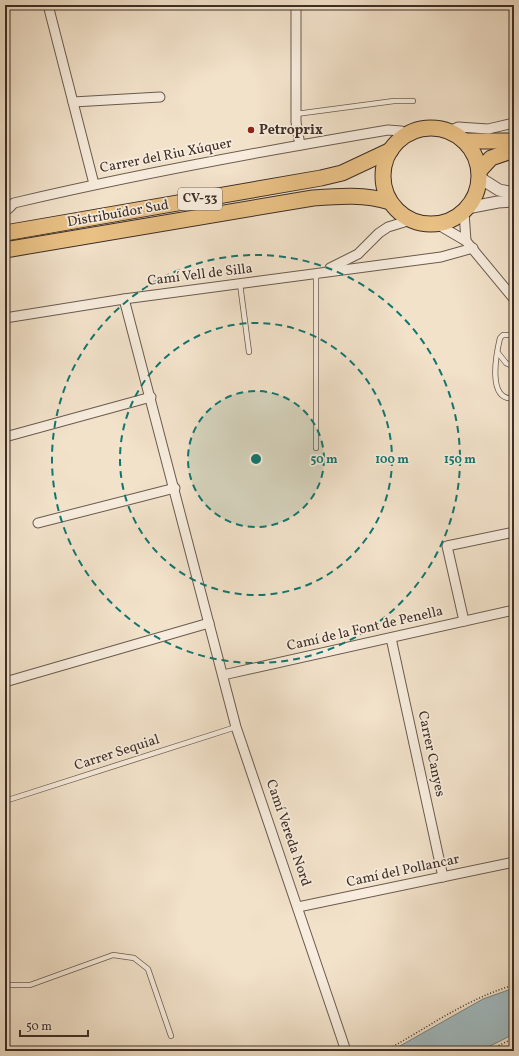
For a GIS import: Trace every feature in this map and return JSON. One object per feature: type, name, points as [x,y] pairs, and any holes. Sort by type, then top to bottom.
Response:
[{"type":"highway","name":"CV-33","points":[[466,210],[452,220],[437,224],[423,224],[411,220],[399,212],[390,202],[385,190],[383,176],[385,162],[391,150],[406,135],[420,129],[435,128],[449,131],[464,141],[475,154],[480,174]]},
{"type":"highway","points":[[464,141],[514,141]]},
{"type":"highway","name":"Distribuïdor Sud","points":[[5,233],[321,178],[342,173],[391,150]]},
{"type":"highway","points":[[466,210],[476,194],[480,174],[491,158],[514,150]]},
{"type":"highway","name":"Distribuïdor Sud","points":[[5,250],[313,198],[356,196],[381,199],[390,202]]},
{"type":"street","points":[[48,5],[94,184]]},
{"type":"street","points":[[296,5],[296,114],[300,145]]},
{"type":"street","points":[[73,102],[160,97]]},
{"type":"street","points":[[449,131],[458,127],[488,129],[514,123]]},
{"type":"street","name":"Carrer del Riu Xúquer","points":[[5,210],[14,203],[94,184],[300,145],[388,130],[401,131],[406,135]]},
{"type":"street","points":[[480,174],[499,190],[514,193]]},
{"type":"street","name":"CV-33","points":[[466,210],[491,203],[514,201]]},
{"type":"street","points":[[466,210],[466,241]]},
{"type":"street","points":[[316,274],[343,263],[358,254],[379,233],[388,227],[411,220]]},
{"type":"street","points":[[437,224],[466,241],[514,298]]},
{"type":"street","name":"Camí Vell de Silla","points":[[5,318],[124,299],[442,257],[473,248]]},
{"type":"street","points":[[38,523],[175,488],[124,299]]},
{"type":"street","points":[[5,437],[151,397]]},
{"type":"street","name":"Camí Vereda Nord","points":[[175,488],[236,726],[346,1051]]},
{"type":"street","points":[[464,621],[447,546],[514,532]]},
{"type":"street","name":"Camí de la Font de Penella","points":[[223,675],[514,610]]},
{"type":"street","points":[[5,682],[209,623]]},
{"type":"street","name":"Carrer Canyes","points":[[391,638],[443,877]]},
{"type":"street","name":"Camí del Pollancar","points":[[298,907],[514,862]]},
{"type":"lane","points":[[296,114],[394,101],[413,101]]},
{"type":"lane","points":[[316,274],[316,448]]},
{"type":"lane","points":[[240,284],[249,352]]},
{"type":"lane","points":[[514,335],[503,335],[500,338],[496,382],[498,391],[502,396],[508,399],[514,398]]},
{"type":"lane","points":[[498,353],[503,361],[514,367]]},
{"type":"lane","name":"Carrer Sequial","points":[[5,801],[236,726]]},
{"type":"lane","points":[[5,985],[30,985],[113,955],[134,958],[148,969],[171,1036]]},
{"type":"path","points":[[385,1051],[428,1025],[490,993],[514,985]]},
{"type":"path","points":[[488,1051],[514,1038]]},
{"type":"water","points":[[514,988],[514,1034],[480,1051],[391,1051],[483,999]]},
{"type":"place","name":"Petroprix","points":[[251,130]]}]
